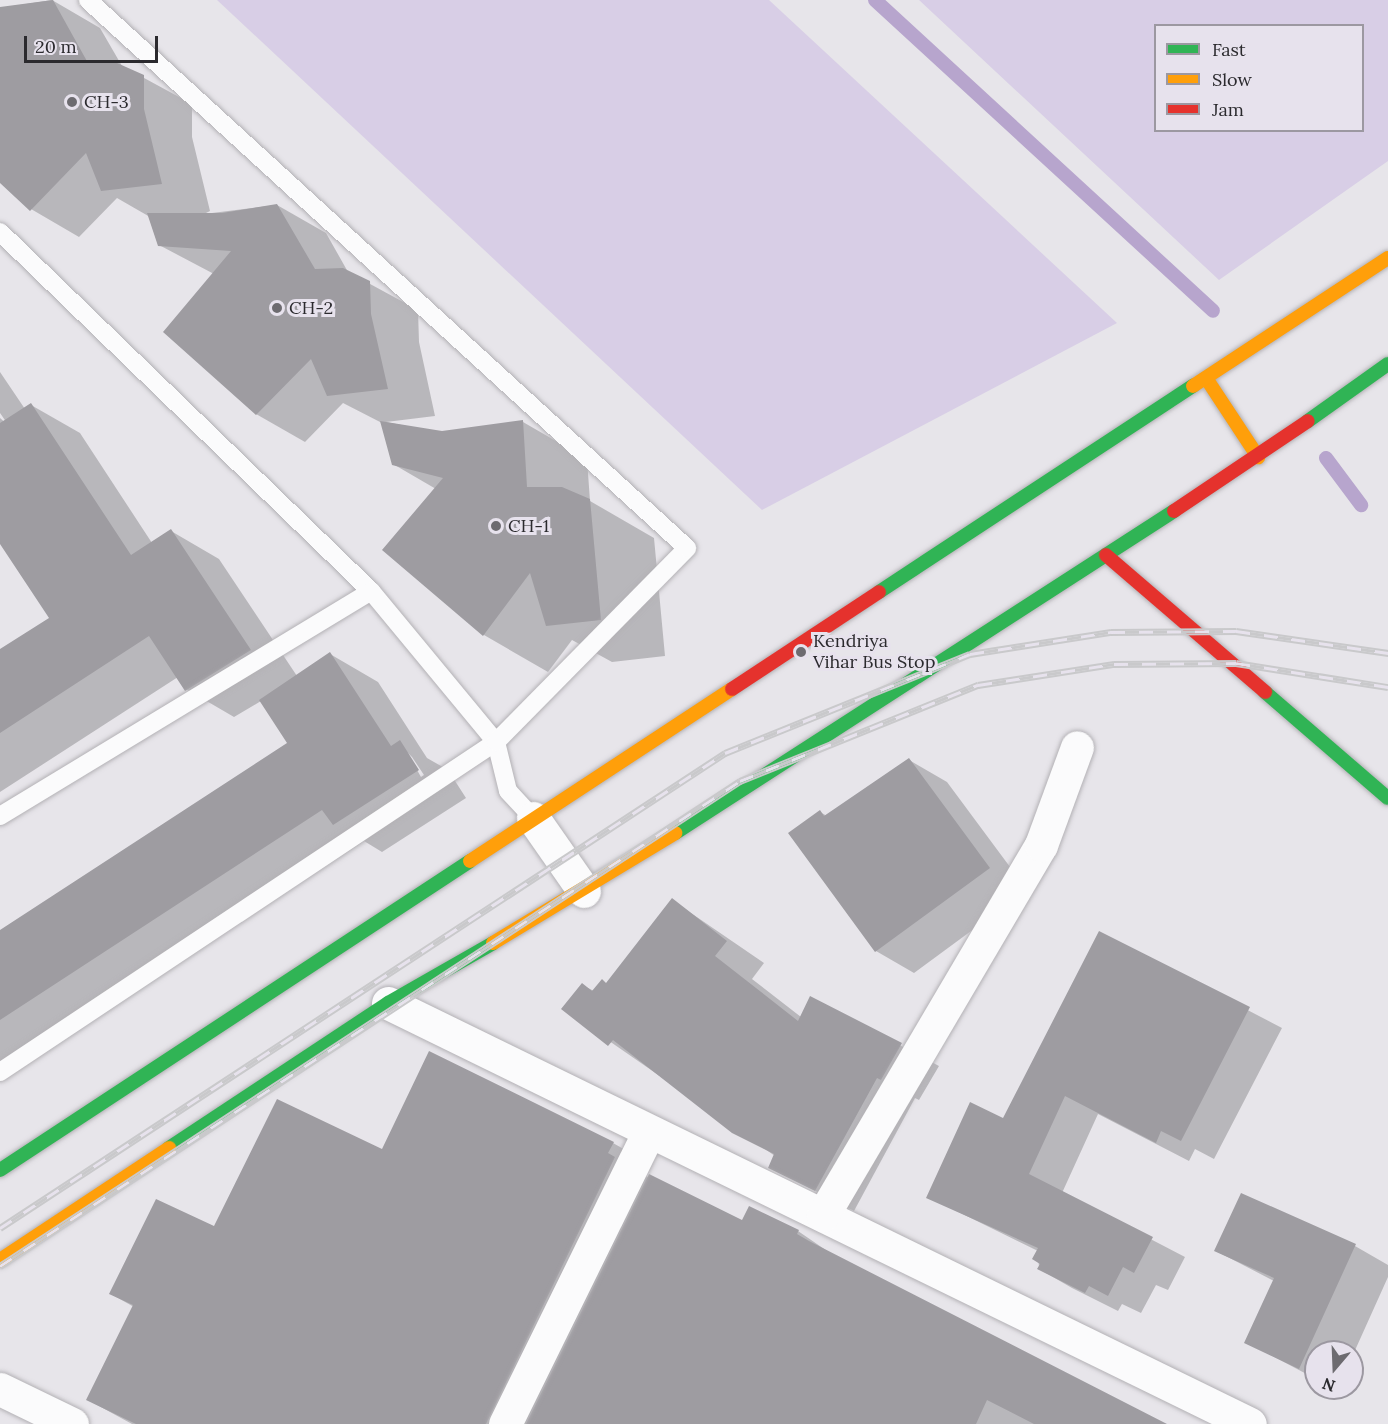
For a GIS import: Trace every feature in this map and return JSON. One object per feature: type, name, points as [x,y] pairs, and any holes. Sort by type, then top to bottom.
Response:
[{"type":"main road","points":[[0,1170],[1388,258]]},
{"type":"main road","points":[[0,1260],[388,1003],[584,891],[1258,457],[1388,364]]},
{"type":"main road","points":[[1206,378],[1258,457]]},
{"type":"main road","points":[[1106,555],[1388,798]]},
{"type":"street","points":[[823,1215],[1041,845],[1077,747]]},
{"type":"street","points":[[533,818],[584,891]]},
{"type":"street","points":[[388,1003],[1251,1424]]},
{"type":"street","points":[[505,1424],[649,1131]]},
{"type":"street","points":[[0,1389],[72,1424]]},
{"type":"lane","points":[[0,1072],[496,742],[687,548],[88,0]]},
{"type":"lane","points":[[0,232],[371,591],[496,742],[508,791],[533,818]]},
{"type":"lane","points":[[0,816],[371,591]]},
{"type":"shaded area","points":[[217,0],[769,0],[1117,323],[762,510]]},
{"type":"shaded area","points":[[919,0],[1388,0],[1388,161],[1219,280]]},
{"type":"building","name":"CH-3","points":[[53,0],[88,63],[117,63],[144,75],[144,109],[162,184],[101,191],[86,153],[30,211],[0,183],[0,7]]},
{"type":"building","name":"CH-2","points":[[277,204],[315,269],[343,268],[370,281],[371,314],[388,389],[327,396],[311,359],[256,415],[163,332],[231,251],[158,246],[147,213],[222,213]]},
{"type":"building","points":[[31,403],[131,555],[171,529],[251,650],[185,691],[149,636],[0,733],[0,649],[49,618],[0,544],[0,423]]},
{"type":"building","name":"CH-1","points":[[523,420],[527,487],[562,487],[590,499],[601,620],[546,626],[530,573],[483,636],[382,550],[443,478],[392,465],[380,421],[442,431]]},
{"type":"building","points":[[330,652],[391,746],[400,740],[419,770],[333,825],[322,810],[0,1020],[0,930],[287,743],[259,700]]},
{"type":"building","points":[[909,758],[990,868],[875,952],[788,833],[820,810],[824,816]]},
{"type":"building","points":[[672,898],[727,941],[715,956],[798,1021],[810,996],[902,1043],[881,1080],[877,1078],[815,1191],[768,1168],[774,1154],[732,1133],[613,1040],[608,1046],[561,1009],[582,983],[592,991],[602,979],[606,983]]},
{"type":"building","points":[[1099,931],[1250,1007],[1181,1141],[1161,1131],[1156,1143],[1065,1096],[1029,1174],[1153,1237],[1134,1273],[1123,1267],[1108,1296],[1089,1286],[1085,1293],[1037,1269],[1040,1264],[1032,1259],[1038,1248],[926,1198],[970,1102],[1003,1118]]},
{"type":"building","points":[[429,1051],[614,1142],[608,1153],[615,1157],[486,1424],[136,1424],[86,1400],[133,1305],[109,1294],[156,1199],[214,1226],[277,1099],[382,1149]]},
{"type":"building","points":[[649,1174],[742,1220],[749,1206],[799,1230],[797,1234],[809,1241],[1167,1424],[1034,1424],[987,1400],[976,1424],[526,1424]]},
{"type":"building","points":[[1241,1193],[1356,1244],[1312,1340],[1304,1340],[1304,1358],[1299,1369],[1244,1343],[1274,1278],[1214,1251]]},
{"type":"waterway","points":[[875,0],[1213,311]]},
{"type":"waterway","points":[[1326,458],[1361,505]]},
{"type":"railway","points":[[0,1228],[725,753],[970,654],[1111,632],[1236,631],[1388,653]]},
{"type":"railway","points":[[0,1266],[740,781],[978,685],[1114,664],[1236,663],[1388,687]]},
{"type":"traffic: fast","points":[[1308,421],[1388,364]]},
{"type":"traffic: fast","points":[[879,592],[1193,386]]},
{"type":"traffic: fast","points":[[675,833],[1174,511]]},
{"type":"traffic: fast","points":[[1265,692],[1388,798]]},
{"type":"traffic: fast","points":[[0,1170],[470,861]]},
{"type":"traffic: fast","points":[[169,1148],[388,1003],[493,943]]},
{"type":"traffic: slow","points":[[1193,386],[1388,258]]},
{"type":"traffic: slow","points":[[1206,378],[1258,457]]},
{"type":"traffic: slow","points":[[470,861],[732,689]]},
{"type":"traffic: slow","points":[[493,943],[675,833]]},
{"type":"traffic: slow","points":[[0,1260],[169,1148]]},
{"type":"traffic: jam","points":[[1174,511],[1308,421]]},
{"type":"traffic: jam","points":[[1106,555],[1265,692]]},
{"type":"traffic: jam","points":[[732,689],[879,592]]},
{"type":"place","name":"CH-3","points":[[72,102]]},
{"type":"place","name":"CH-2","points":[[277,308]]},
{"type":"place","name":"CH-1","points":[[496,526]]},
{"type":"place","name":"Kendriya Vihar Bus Stop","points":[[801,652]]}]
